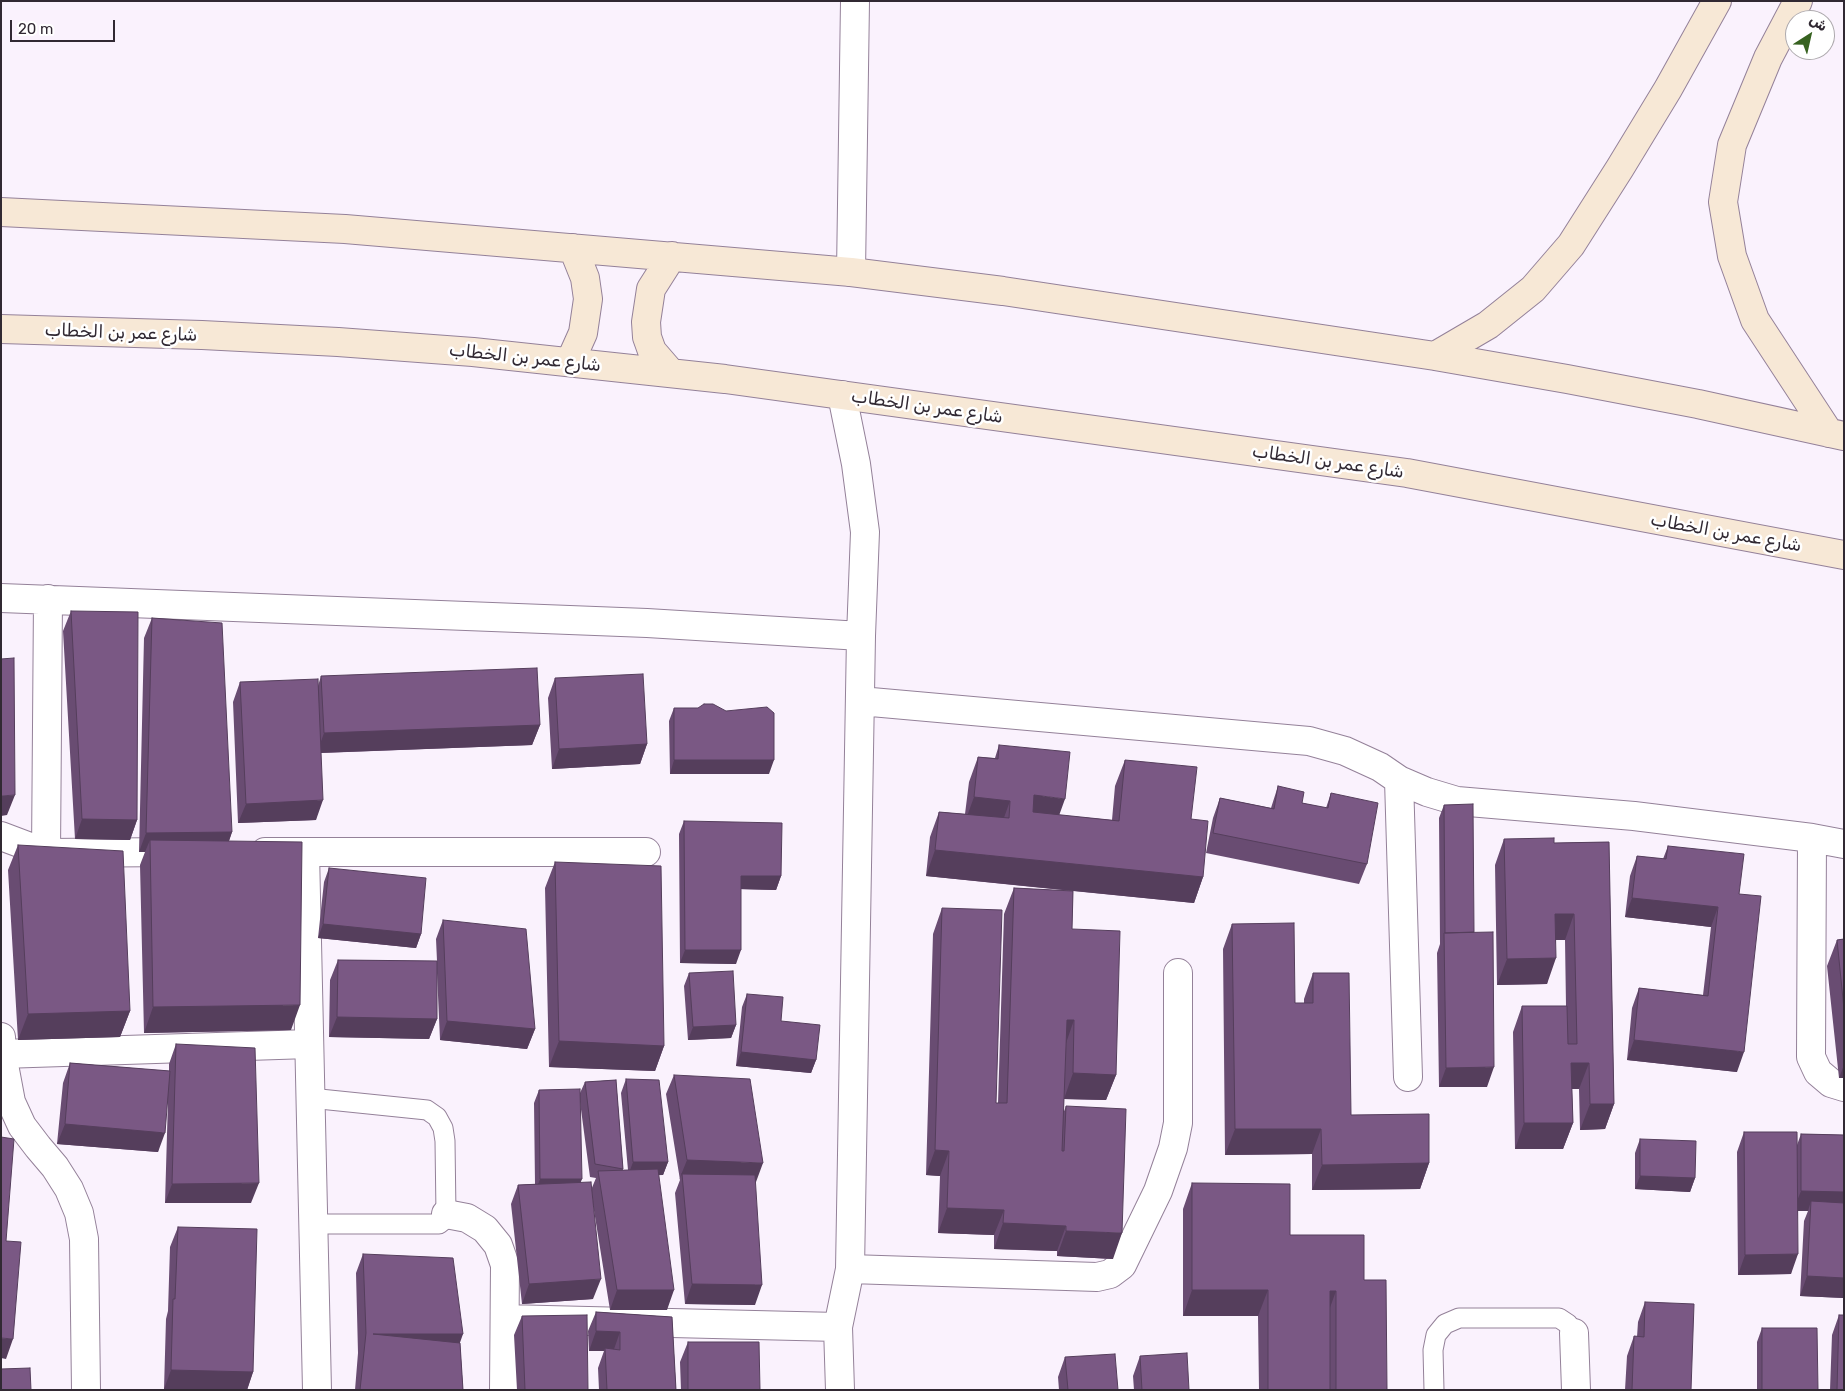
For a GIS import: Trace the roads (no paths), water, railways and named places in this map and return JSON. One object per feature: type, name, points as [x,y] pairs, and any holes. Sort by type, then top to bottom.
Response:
[{"type":"street","points":[[850,272],[855,1]]},
{"type":"street","points":[[1435,356],[1488,326],[1534,289],[1570,245],[1635,145],[1717,1]]},
{"type":"street","points":[[1798,1],[1768,58],[1732,145],[1723,202],[1732,256],[1755,320],[1836,434]]},
{"type":"street","points":[[1,212],[346,229],[850,272],[1003,290],[1435,356],[1567,379],[1836,434]]},
{"type":"street","points":[[570,362],[583,333],[588,299],[585,278],[573,248]]},
{"type":"street","points":[[671,373],[652,351],[647,337],[646,322],[651,289],[672,256]]},
{"type":"street","name":"شارع عمر بن الخطاب","points":[[1,329],[202,335],[338,342],[473,352],[671,373],[1407,473],[1844,555]]},
{"type":"street","points":[[840,1390],[838,1327],[850,1269],[861,636],[865,532],[856,464],[842,395]]},
{"type":"street","points":[[1,598],[637,622],[861,636]]},
{"type":"street","points":[[46,853],[48,599]]},
{"type":"street","points":[[860,701],[1309,741],[1345,751],[1380,767],[1399,780],[1427,792],[1457,801],[1634,816],[1812,838],[1844,844]]},
{"type":"street","points":[[1399,780],[1408,1077]]},
{"type":"street","points":[[1,836],[46,853],[206,852]]},
{"type":"street","points":[[1812,838],[1811,1057],[1818,1072],[1831,1083],[1844,1087]]},
{"type":"street","points":[[242,852],[646,852]]},
{"type":"street","points":[[305,852],[316,1390]]},
{"type":"street","points":[[850,1269],[1097,1277],[1110,1274],[1122,1265],[1158,1191],[1178,1123],[1178,973]]},
{"type":"street","points":[[86,1390],[84,1238],[78,1213],[69,1189],[60,1174],[6,1104],[2,1045],[309,1044]]},
{"type":"street","points":[[446,1214],[467,1218],[485,1229],[498,1245],[506,1265],[504,1390]]},
{"type":"street","points":[[505,1319],[838,1327]]},
{"type":"street","points":[[1574,1333],[1576,1390]]},
{"type":"lane","points":[[310,1098],[426,1110],[437,1118],[444,1128],[446,1141],[446,1214],[444,1220],[439,1224],[313,1224]]},
{"type":"lane","points":[[1434,1390],[1433,1350],[1436,1335],[1445,1324],[1459,1318],[1558,1318],[1568,1324],[1574,1333]]}]
